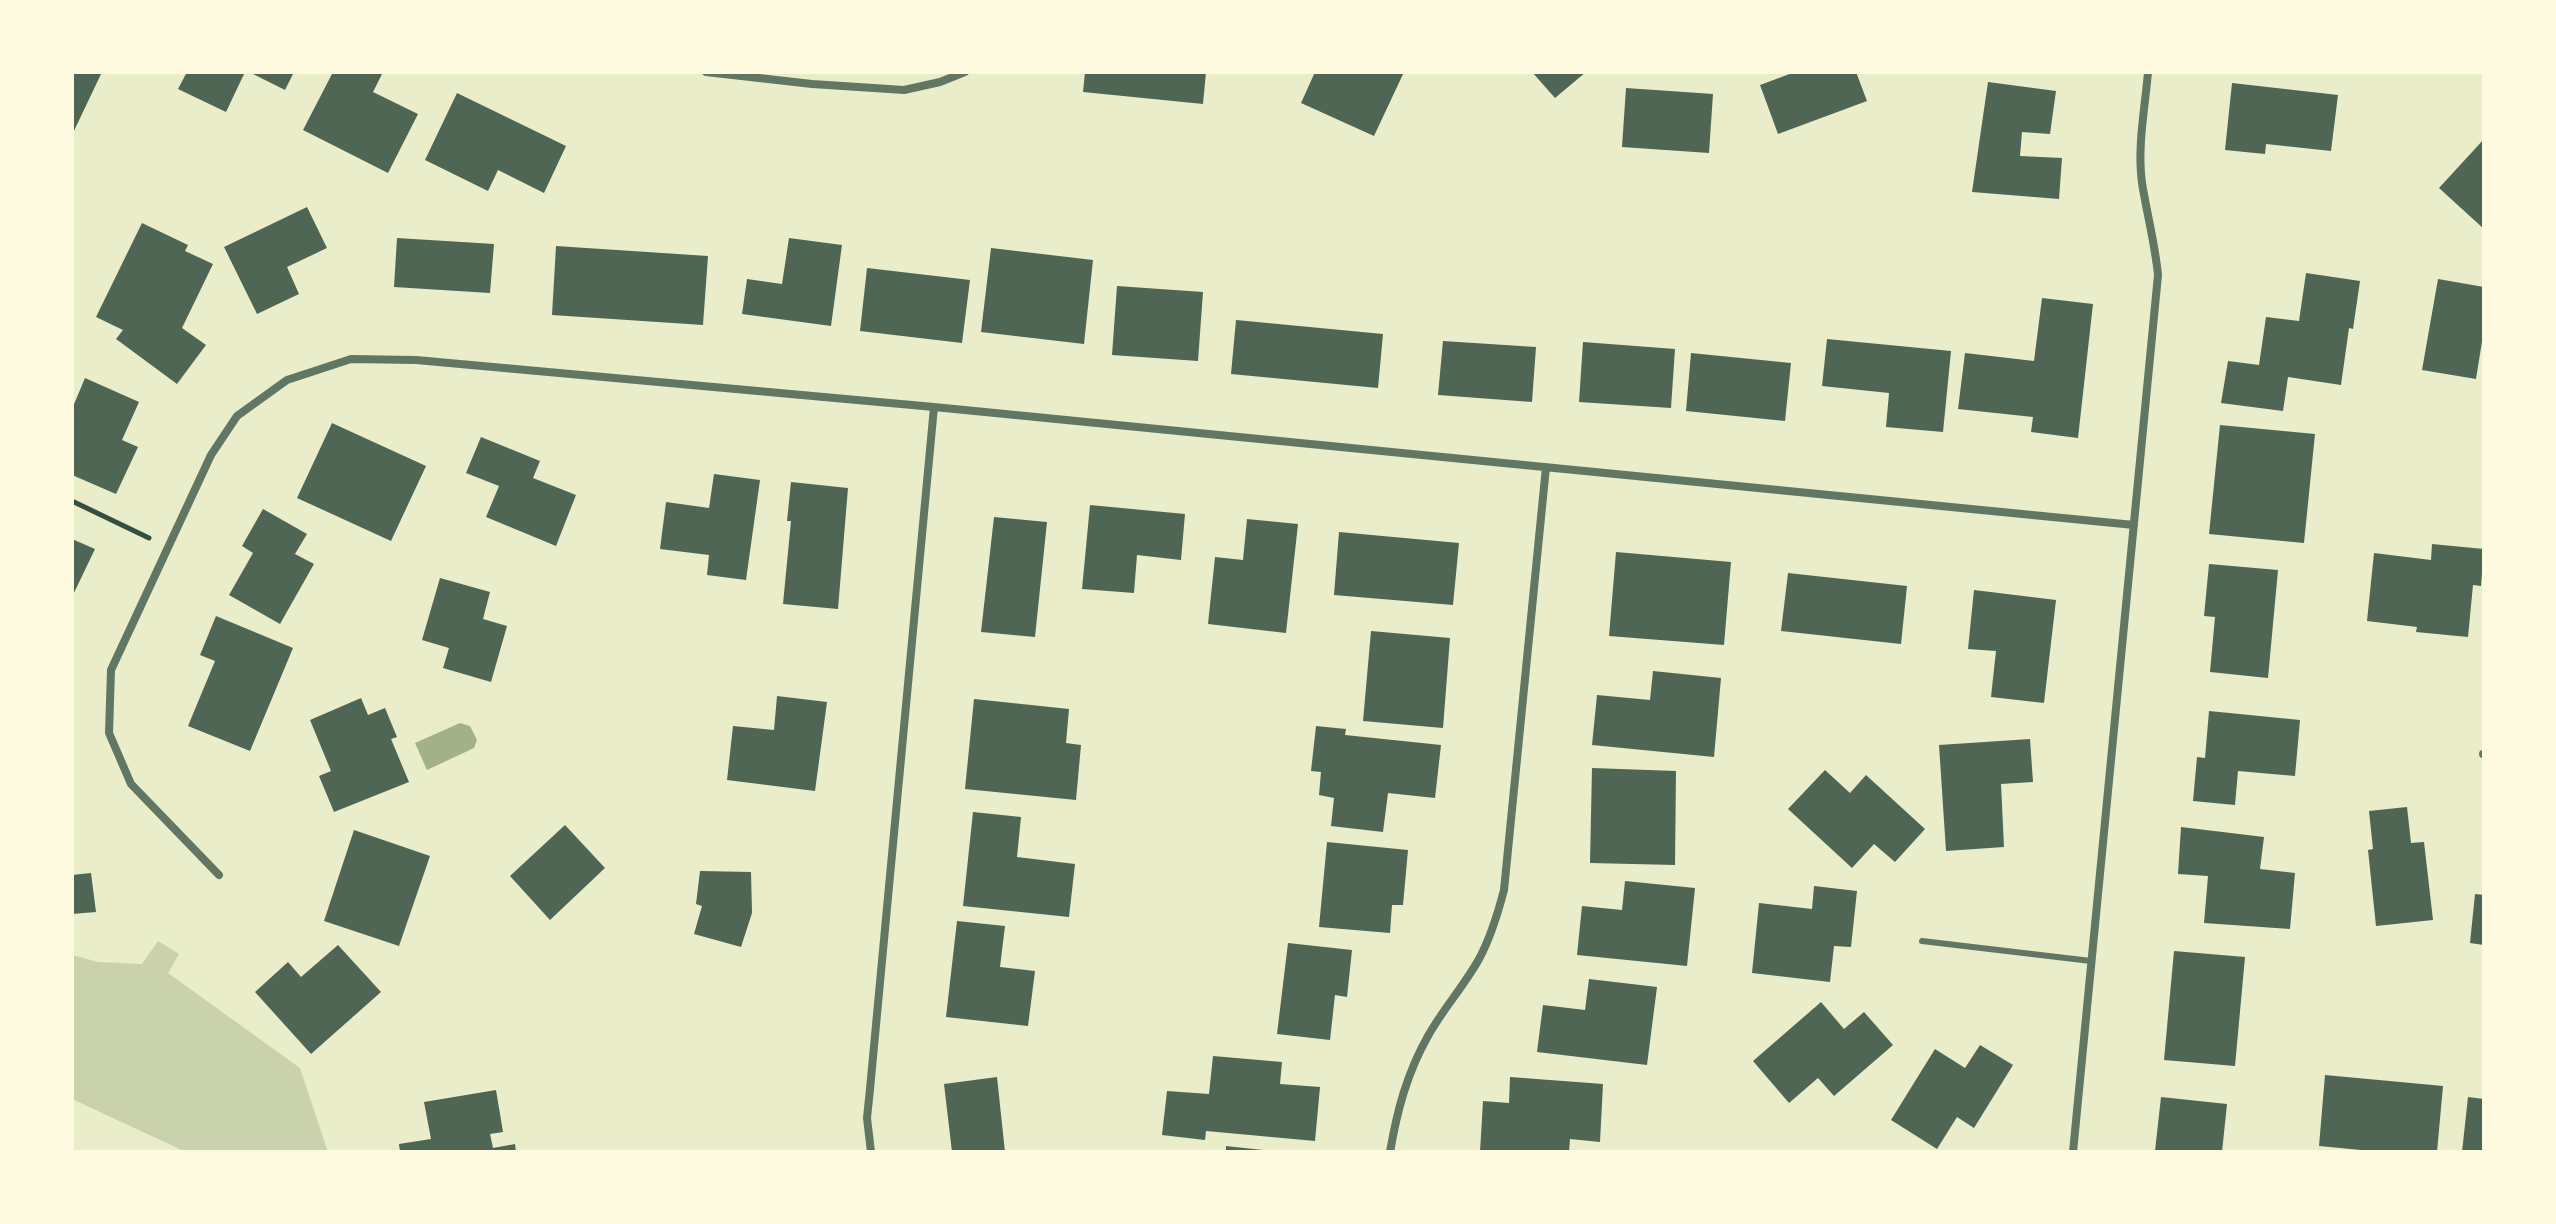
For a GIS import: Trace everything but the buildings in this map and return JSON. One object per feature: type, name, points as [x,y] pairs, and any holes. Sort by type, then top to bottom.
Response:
[{"type":"street","points":[[706,72],[904,90],[940,82],[965,72]]},
{"type":"street","points":[[2073,1152],[2158,275],[2156,249],[2142,182],[2141,153],[2148,72]]},
{"type":"street","points":[[219,875],[131,784],[109,733],[111,670],[211,455],[237,416],[287,380],[351,359],[416,360],[934,407],[2134,525]]},
{"type":"street","points":[[871,1152],[867,1118],[934,407]]},
{"type":"street","points":[[1390,1152],[1407,1077],[1428,1035],[1480,958],[1504,890],[1546,467]]},
{"type":"lane","points":[[1922,941],[2091,961]]},
{"type":"path","points":[[72,501],[168,547]]},
{"type":"shaded area","points":[[460,723],[470,726],[477,740],[474,748],[427,770],[415,743]]},
{"type":"shaded area","points":[[158,941],[179,954],[168,973],[300,1068],[328,1152],[186,1152],[72,1099],[72,955],[98,962],[142,964]]}]
